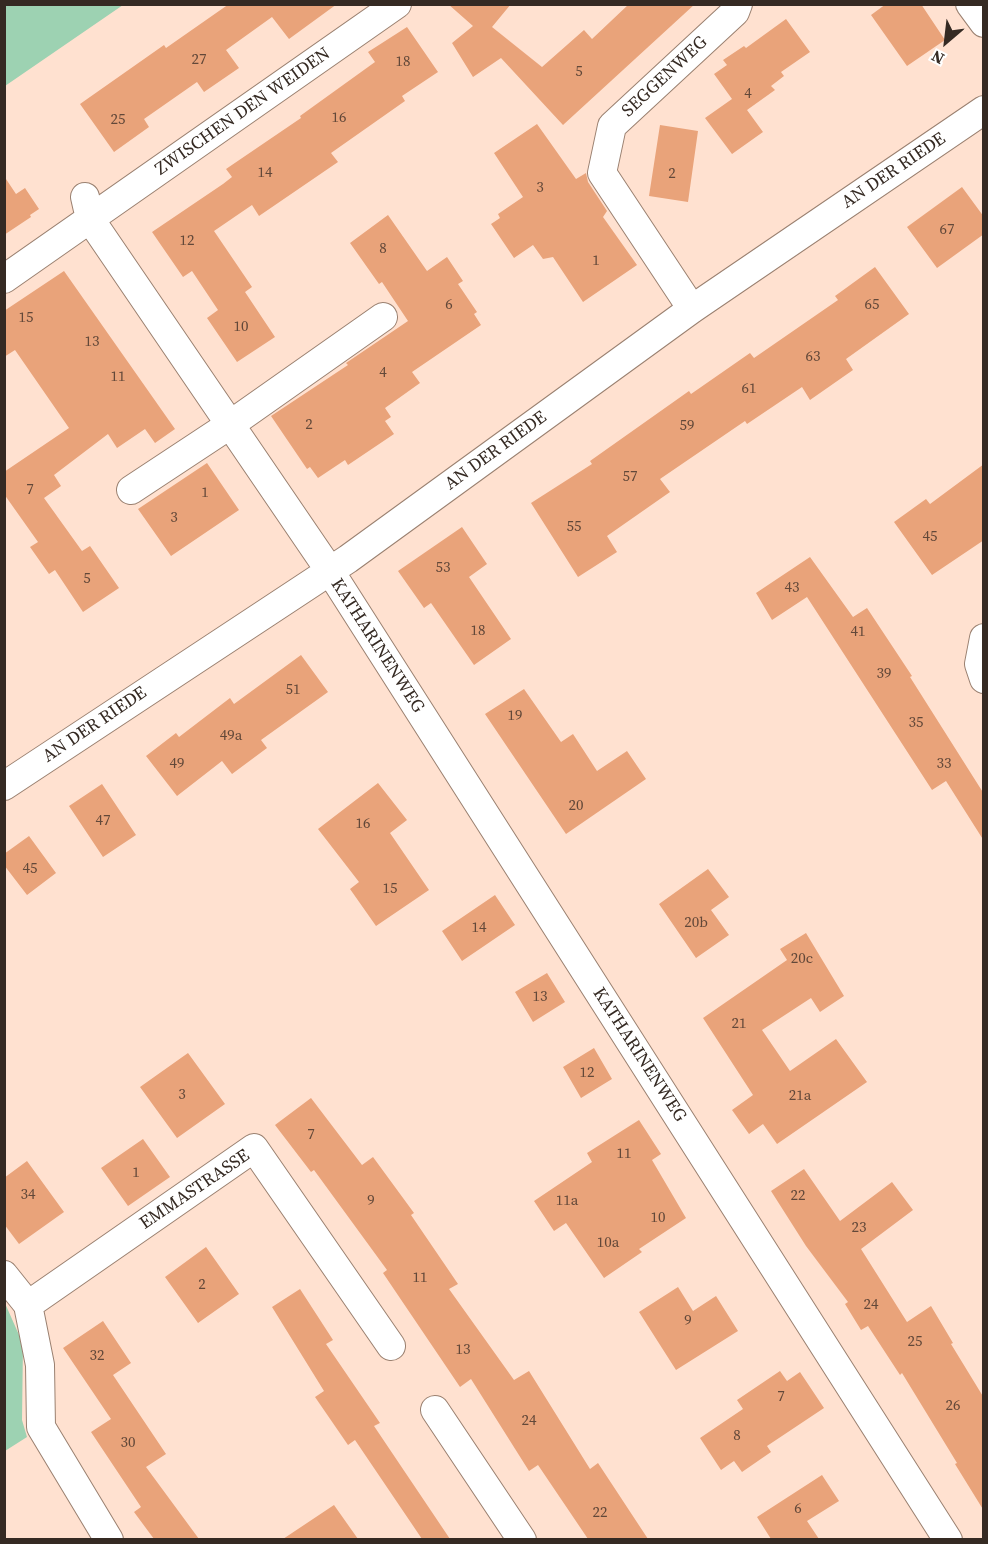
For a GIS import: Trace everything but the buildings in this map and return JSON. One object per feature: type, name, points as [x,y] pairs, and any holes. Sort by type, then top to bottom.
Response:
[{"type":"street","name":"ZWISCHEN DEN WEIDEN","points":[[4,279],[87,208],[397,4]]},
{"type":"street","name":"SEGGENWEG","points":[[692,309],[602,173],[612,126],[735,12],[738,4]]},
{"type":"street","points":[[970,4],[984,23]]},
{"type":"street","name":"AN DER RIEDE","points":[[4,786],[330,571],[692,309],[984,110]]},
{"type":"street","points":[[87,208],[330,571]]},
{"type":"street","points":[[131,490],[231,424],[383,317]]},
{"type":"street","name":"KATHARINENWEG","points":[[330,571],[948,1539]]},
{"type":"street","points":[[984,638],[979,664],[984,679]]},
{"type":"street","name":"EMMASTRASSE","points":[[28,1305],[254,1149],[391,1346]]},
{"type":"street","points":[[4,1275],[28,1305],[40,1365],[41,1428],[109,1539]]},
{"type":"street","points":[[435,1410],[522,1539]]},
{"type":"green space","points":[[5,4],[123,4],[123,5],[5,86]]},
{"type":"green space","points":[[4,1301],[23,1344],[22,1420],[27,1437],[5,1451]]}]
